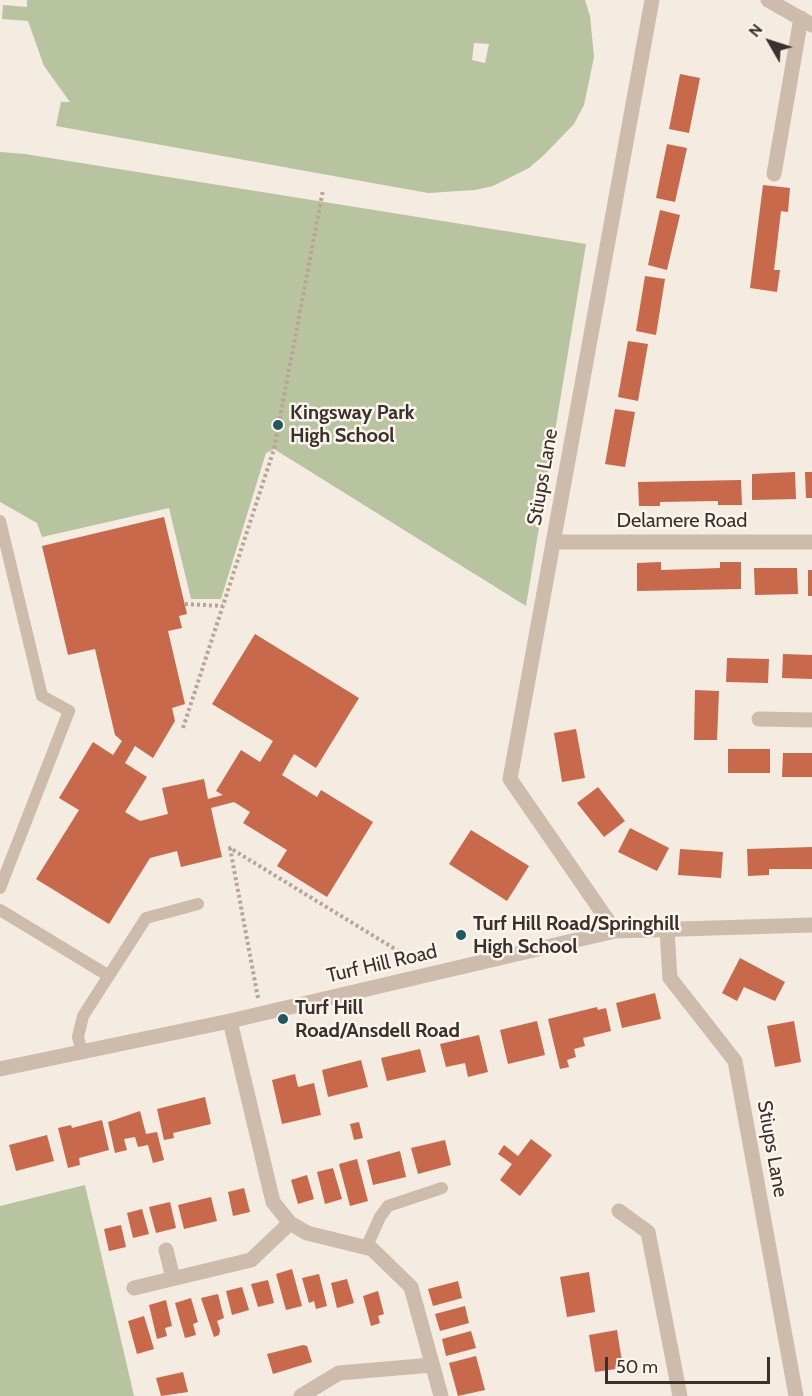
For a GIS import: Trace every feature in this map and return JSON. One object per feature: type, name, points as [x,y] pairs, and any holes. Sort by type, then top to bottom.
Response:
[{"type":"street","name":"Stiups Lane","points":[[615,931],[510,779],[652,0]]},
{"type":"street","points":[[768,0],[807,21],[774,174]]},
{"type":"street","name":"Delamere Road","points":[[553,542],[812,542]]},
{"type":"street","points":[[759,719],[812,720]]},
{"type":"street","name":"Turf Hill Road","points":[[0,1069],[230,1021],[615,931],[812,925]]},
{"type":"street","name":"Stiups Lane","points":[[667,930],[670,978],[735,1061],[796,1396]]},
{"type":"street","points":[[230,1021],[273,1202],[290,1223],[307,1233],[372,1249],[411,1287],[441,1396]]},
{"type":"street","points":[[619,1211],[648,1232],[680,1396]]},
{"type":"street","points":[[134,1288],[251,1260],[290,1223]]},
{"type":"street","points":[[166,1250],[173,1278]]},
{"type":"street","points":[[301,1396],[339,1372],[432,1365]]},
{"type":"lane","points":[[0,521],[42,696],[69,711],[0,888]]},
{"type":"lane","points":[[82,1052],[78,1037],[83,1016],[146,918],[198,904]]},
{"type":"lane","points":[[0,910],[109,976]]},
{"type":"lane","points":[[366,1248],[380,1217],[388,1206],[442,1188]]},
{"type":"path","points":[[183,728],[274,449],[323,190]]},
{"type":"path","points":[[185,604],[223,606]]},
{"type":"path","points":[[261,1014],[230,848],[433,974]]},
{"type":"green space","points":[[27,0],[585,0],[590,16],[594,57],[584,105],[574,124],[529,168],[493,186],[475,190],[428,193],[56,126],[61,102],[70,102],[44,66],[28,21],[2,19],[3,5],[27,7]],"holes":[[[474,43],[489,44],[485,63],[472,60]]]},
{"type":"green space","points":[[0,152],[25,154],[586,244],[526,606],[274,449],[266,453],[221,599],[191,599],[169,508],[42,537],[37,523],[0,502]]},
{"type":"green space","points":[[85,1185],[134,1396],[0,1396],[0,1206]]},
{"type":"building","points":[[680,74],[700,78],[689,133],[669,129]]},
{"type":"building","points":[[667,144],[687,148],[675,202],[656,198]]},
{"type":"building","points":[[763,185],[790,188],[788,212],[781,211],[774,270],[780,270],[777,292],[750,288]]},
{"type":"building","points":[[660,210],[680,215],[667,270],[648,265]]},
{"type":"building","points":[[645,276],[665,279],[656,335],[636,331]]},
{"type":"building","points":[[628,341],[648,344],[638,401],[618,397]]},
{"type":"building","points":[[615,409],[635,412],[625,467],[605,464]]},
{"type":"building","points":[[795,472],[796,499],[752,500],[752,474]]},
{"type":"building","points":[[805,472],[812,472],[812,498],[806,498]]},
{"type":"building","points":[[741,480],[742,505],[718,505],[718,501],[660,502],[660,506],[639,506],[638,482]]},
{"type":"building","points":[[164,517],[187,614],[179,616],[182,628],[168,631],[185,704],[172,708],[175,721],[153,758],[135,746],[125,763],[147,777],[125,812],[140,821],[168,814],[162,788],[204,779],[208,799],[223,795],[216,791],[241,750],[260,762],[273,741],[212,704],[255,634],[359,698],[316,768],[294,754],[282,775],[317,797],[321,790],[373,822],[327,897],[277,866],[287,850],[243,823],[250,812],[234,802],[211,808],[222,857],[181,867],[177,851],[150,858],[109,924],[36,879],[79,810],[59,798],[93,742],[113,755],[122,741],[115,735],[95,649],[68,655],[42,546]]},
{"type":"building","points":[[661,562],[661,570],[720,568],[720,562],[741,562],[741,589],[637,591],[637,563]]},
{"type":"building","points":[[754,568],[797,568],[798,594],[755,595]]},
{"type":"building","points":[[808,570],[812,570],[812,596],[808,596]]},
{"type":"building","points":[[783,654],[812,655],[812,679],[782,678]]},
{"type":"building","points":[[727,658],[769,659],[768,683],[726,682]]},
{"type":"building","points":[[695,690],[719,691],[717,740],[694,740]]},
{"type":"building","points":[[576,729],[585,778],[562,782],[554,733]]},
{"type":"building","points":[[728,749],[770,749],[770,773],[728,773]]},
{"type":"building","points":[[783,753],[812,753],[812,777],[782,777]]},
{"type":"building","points":[[598,787],[625,821],[604,837],[577,803]]},
{"type":"building","points":[[630,828],[669,848],[657,871],[618,852]]},
{"type":"building","points":[[471,830],[529,866],[507,901],[449,864]]},
{"type":"building","points":[[812,847],[812,869],[769,869],[769,875],[748,876],[747,849]]},
{"type":"building","points":[[680,849],[723,852],[721,878],[678,875]]},
{"type":"building","points":[[740,958],[785,982],[775,1001],[744,987],[737,1001],[722,993]]},
{"type":"building","points":[[655,993],[661,1019],[622,1028],[616,1003]]},
{"type":"building","points":[[597,1007],[598,1010],[606,1008],[611,1031],[583,1038],[585,1046],[574,1049],[576,1057],[567,1060],[569,1067],[560,1069],[548,1019]]},
{"type":"building","points":[[537,1021],[545,1055],[508,1064],[500,1030]]},
{"type":"building","points":[[794,1021],[801,1062],[775,1067],[767,1026]]},
{"type":"building","points":[[479,1035],[488,1072],[468,1077],[465,1063],[446,1067],[440,1044]]},
{"type":"building","points":[[420,1049],[426,1072],[387,1081],[381,1058]]},
{"type":"building","points":[[361,1060],[368,1087],[328,1097],[322,1070]]},
{"type":"building","points":[[295,1074],[298,1087],[314,1083],[321,1115],[282,1124],[272,1080]]},
{"type":"building","points":[[205,1097],[211,1124],[173,1133],[174,1138],[164,1140],[157,1109]]},
{"type":"building","points":[[140,1111],[146,1134],[157,1132],[164,1160],[153,1163],[148,1145],[138,1147],[135,1137],[124,1139],[127,1150],[115,1153],[108,1122]]},
{"type":"building","points":[[102,1120],[109,1150],[79,1158],[80,1165],[68,1168],[58,1128],[71,1125],[72,1128]]},
{"type":"building","points":[[359,1122],[363,1138],[354,1140],[350,1124]]},
{"type":"building","points":[[47,1135],[54,1161],[16,1171],[9,1145]]},
{"type":"building","points":[[531,1139],[552,1155],[520,1196],[500,1180],[512,1164],[498,1154],[504,1145],[518,1156]]},
{"type":"building","points":[[445,1140],[451,1165],[418,1174],[411,1148]]},
{"type":"building","points":[[400,1151],[406,1177],[373,1185],[367,1160]]},
{"type":"building","points":[[357,1159],[368,1201],[350,1206],[339,1164]]},
{"type":"building","points":[[333,1168],[342,1199],[325,1204],[317,1172]]},
{"type":"building","points":[[307,1175],[314,1199],[298,1204],[291,1180]]},
{"type":"building","points":[[244,1188],[250,1212],[233,1216],[228,1192]]},
{"type":"building","points":[[211,1197],[217,1221],[184,1229],[178,1205]]},
{"type":"building","points":[[170,1202],[176,1228],[156,1233],[149,1207]]},
{"type":"building","points":[[142,1209],[149,1234],[133,1238],[127,1213]]},
{"type":"building","points":[[121,1225],[126,1247],[109,1251],[104,1229]]},
{"type":"building","points":[[292,1269],[302,1306],[286,1310],[276,1274]]},
{"type":"building","points":[[589,1272],[595,1312],[567,1317],[560,1277]]},
{"type":"building","points":[[319,1274],[327,1306],[316,1309],[314,1301],[309,1303],[302,1278]]},
{"type":"building","points":[[347,1279],[354,1303],[337,1308],[331,1283]]},
{"type":"building","points":[[268,1280],[274,1303],[258,1307],[251,1284]]},
{"type":"building","points":[[458,1281],[462,1298],[433,1306],[428,1289]]},
{"type":"building","points":[[242,1287],[249,1310],[232,1315],[226,1291]]},
{"type":"building","points":[[378,1291],[384,1314],[378,1316],[380,1323],[371,1326],[363,1296]]},
{"type":"building","points":[[218,1294],[224,1318],[217,1321],[220,1330],[219,1335],[214,1337],[201,1298]]},
{"type":"building","points":[[191,1298],[198,1322],[193,1324],[196,1335],[185,1338],[175,1303]]},
{"type":"building","points":[[166,1300],[172,1326],[165,1328],[167,1336],[157,1339],[149,1305]]},
{"type":"building","points":[[465,1306],[469,1323],[440,1331],[435,1314]]},
{"type":"building","points":[[144,1316],[154,1349],[137,1354],[128,1321]]},
{"type":"building","points":[[617,1330],[623,1368],[595,1372],[589,1335]]},
{"type":"building","points":[[471,1331],[476,1348],[446,1356],[442,1339]]},
{"type":"building","points":[[307,1346],[312,1362],[273,1374],[267,1354]]},
{"type":"building","points":[[476,1356],[485,1390],[458,1396],[449,1363]]},
{"type":"building","points":[[183,1372],[188,1392],[161,1396],[156,1378]]},
{"type":"place","name":"Kingsway Park High School","points":[[278,425]]},
{"type":"place","name":"Turf Hill Road/Springhill High School","points":[[461,935]]},
{"type":"place","name":"Turf Hill Road/Ansdell Road","points":[[283,1019]]}]
